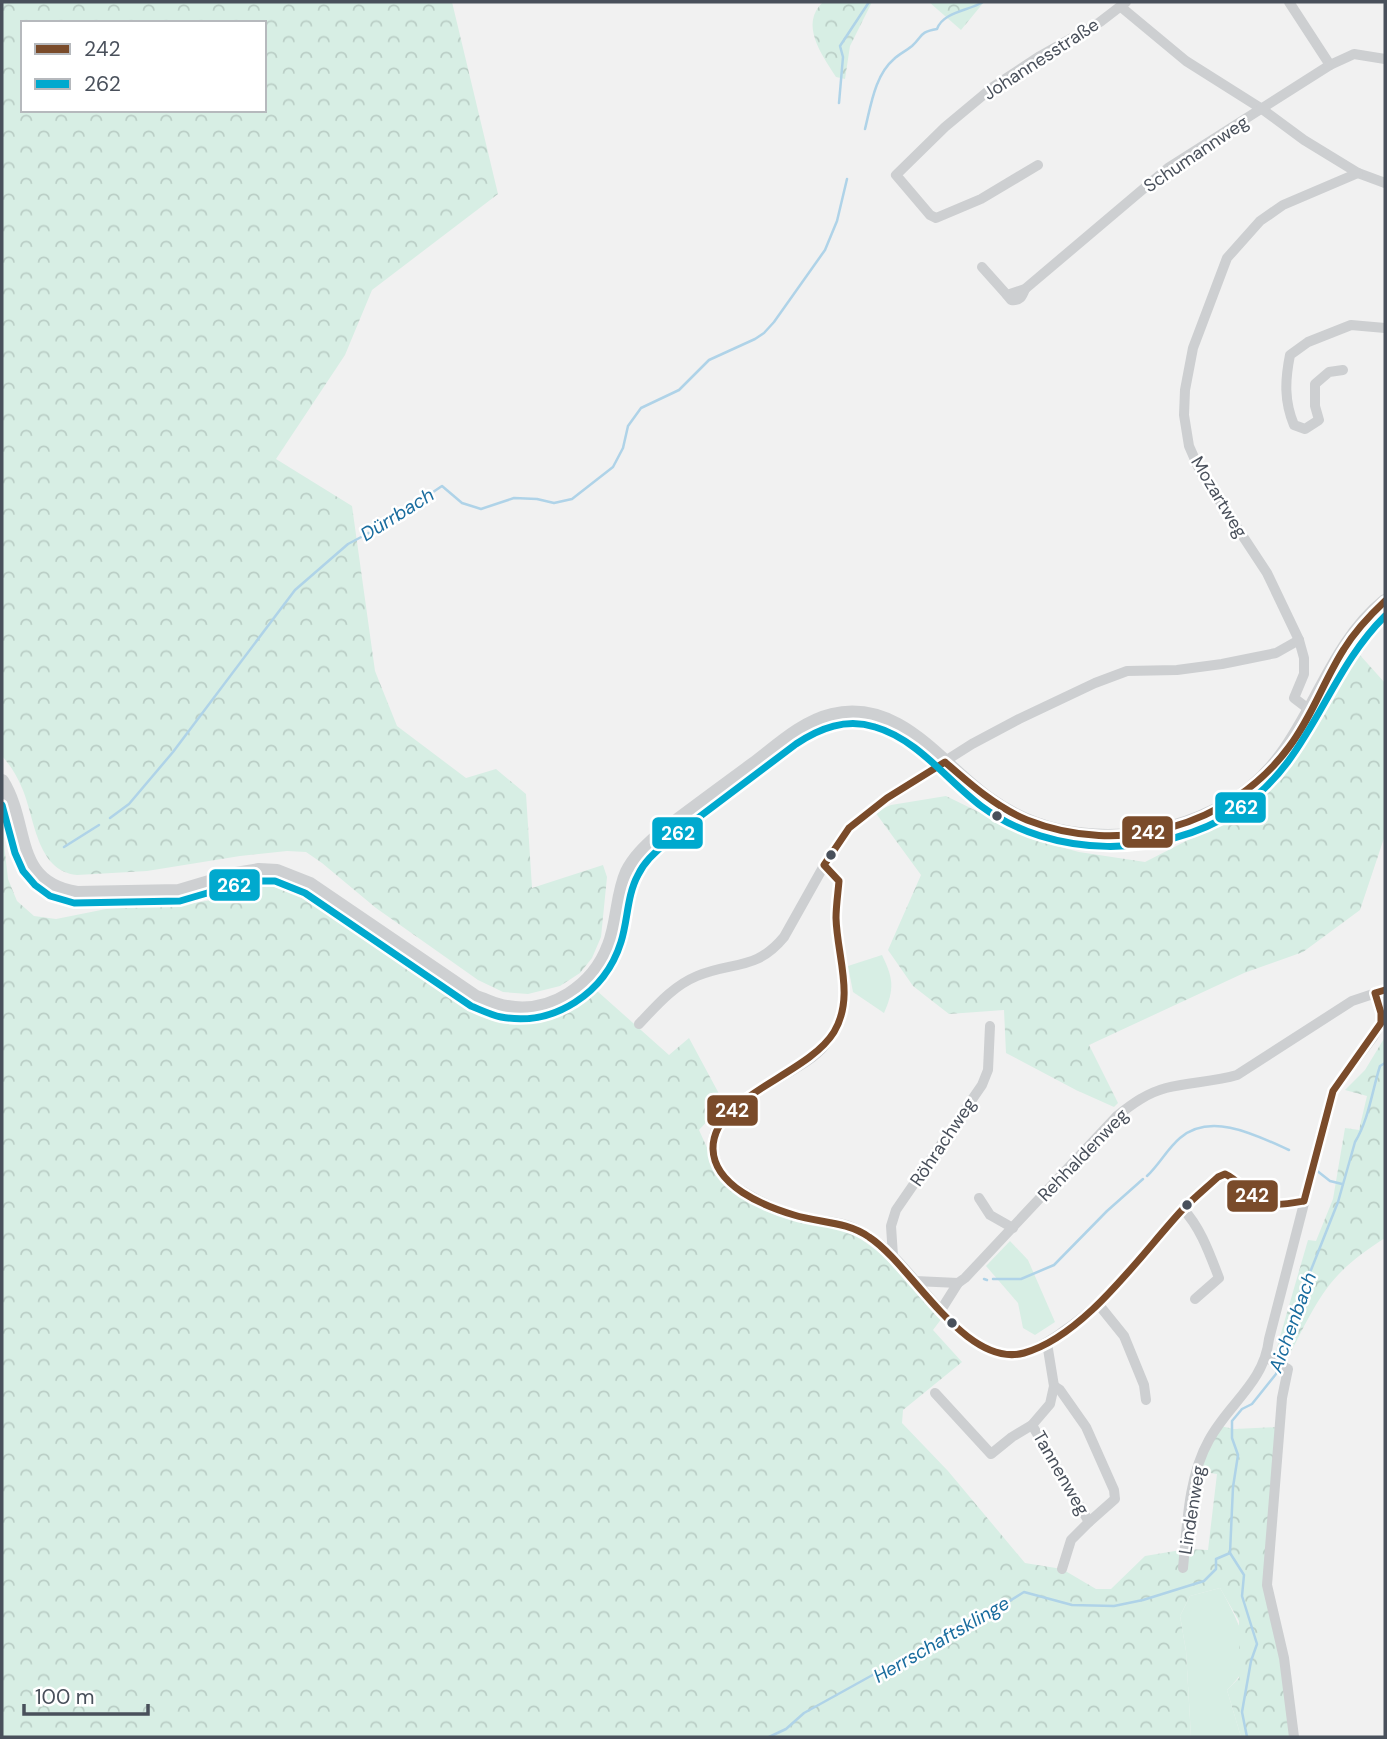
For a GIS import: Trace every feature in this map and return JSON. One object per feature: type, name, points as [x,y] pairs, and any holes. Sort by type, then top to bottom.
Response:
[{"type":"main road","points":[[2,782],[15,810],[26,857],[46,883],[61,891],[178,891],[236,874],[259,870],[277,871],[310,884],[476,997],[506,1007],[524,1008],[546,1005],[565,997],[586,982],[598,967],[609,944],[627,872],[642,851],[663,831],[804,727],[832,715],[853,713],[880,717],[911,732],[969,784],[1000,806],[1044,825],[1093,835],[1144,834],[1190,822],[1232,801],[1265,776],[1311,711],[1348,640],[1369,614],[1385,601]]},
{"type":"street","points":[[1289,2],[1330,65]]},
{"type":"street","points":[[1124,4],[1185,61],[1358,173],[1385,183]]},
{"type":"street","name":"Johannesstraße","points":[[1038,165],[939,221],[930,215],[895,175],[993,87],[1124,4]]},
{"type":"street","name":"Schumannweg","points":[[982,267],[1007,295],[1025,289],[1168,168],[1330,65],[1354,54],[1385,59]]},
{"type":"street","name":"Mozartweg","points":[[1311,711],[1294,698],[1304,674],[1304,658],[1299,639],[1267,573],[1200,471],[1189,446],[1184,415],[1185,390],[1193,348],[1227,258],[1260,221],[1283,205],[1358,173]]},
{"type":"street","points":[[1343,370],[1329,372],[1315,384],[1315,407],[1319,420],[1305,429],[1294,425],[1288,411],[1285,380],[1290,355],[1308,342],[1352,325],[1385,328]]},
{"type":"street","points":[[639,1024],[666,996],[684,983],[702,974],[762,959],[775,948],[849,828],[887,798],[945,762],[1019,719],[1115,675],[1127,671],[1177,670],[1222,664],[1276,653],[1299,639]]},
{"type":"street","points":[[824,865],[839,881],[836,918],[845,1004],[839,1022],[825,1045],[805,1064],[737,1104],[717,1125],[713,1149],[723,1176],[734,1185],[794,1215],[848,1225],[861,1232],[893,1256],[952,1322],[977,1342],[1003,1354],[1017,1355],[1047,1343],[1098,1305],[1142,1260],[1183,1209],[1218,1177],[1225,1174],[1232,1177],[1255,1201],[1263,1205],[1274,1206],[1304,1200]]},
{"type":"street","name":"Rehhaldenweg","points":[[941,1310],[958,1283],[978,1266],[1117,1116],[1138,1100],[1164,1088],[1216,1081],[1237,1075],[1352,1001],[1380,992]]},
{"type":"street","name":"Lindenweg","points":[[1183,1568],[1194,1482],[1201,1456],[1217,1427],[1261,1370],[1267,1358],[1269,1339],[1333,1091],[1381,1023],[1380,992]]},
{"type":"street","name":"Röhrachweg","points":[[893,1256],[891,1226],[896,1210],[985,1077],[990,1051],[990,1026]]},
{"type":"street","points":[[979,1198],[990,1215],[1013,1228]]},
{"type":"street","points":[[1183,1209],[1199,1232],[1219,1278],[1195,1299]]},
{"type":"street","points":[[915,1281],[958,1283]]},
{"type":"street","points":[[1098,1305],[1124,1336],[1144,1385],[1146,1400]]},
{"type":"street","points":[[1047,1343],[1054,1386]]},
{"type":"street","points":[[1267,1358],[1288,1369],[1282,1398],[1267,1585],[1284,1658],[1294,1737]]},
{"type":"street","name":"Tannenweg","points":[[935,1393],[991,1454],[1032,1425],[1051,1404],[1054,1386],[1060,1390],[1086,1427],[1114,1490],[1115,1499],[1071,1540],[1062,1569]]},
{"type":"street","name":"Tannenweg","points":[[1032,1425],[1089,1521]]},
{"type":"green space","points":[[2,2],[452,2],[498,194],[372,290],[345,355],[276,459],[352,506],[375,671],[397,726],[466,778],[496,769],[526,794],[532,888],[603,865],[607,877],[601,937],[592,958],[580,973],[560,986],[528,994],[503,992],[478,980],[376,908],[306,852],[287,851],[240,856],[147,871],[77,875],[63,871],[53,864],[39,841],[20,784],[2,756]]},
{"type":"green space","points":[[823,2],[872,2],[850,46],[845,79],[836,77],[815,40],[813,20]]},
{"type":"green space","points":[[929,2],[984,2],[961,30]]},
{"type":"green space","points":[[1359,654],[1385,683],[1385,835],[1360,910],[1303,952],[1244,973],[1089,1045],[1118,1103],[1114,1107],[1006,1053],[1004,1010],[949,1014],[913,986],[888,950],[921,875],[875,812],[891,805],[946,796],[1038,841],[1079,852],[1145,862],[1239,814],[1282,779],[1299,753],[1350,655]]},
{"type":"green space","points":[[2,826],[8,879],[17,901],[34,916],[56,919],[106,909],[188,904],[271,885],[302,893],[469,1003],[493,1015],[520,1020],[548,1016],[574,1006],[596,990],[669,1055],[689,1038],[724,1103],[699,1130],[718,1172],[788,1217],[850,1231],[891,1261],[942,1318],[933,1330],[962,1362],[903,1410],[902,1423],[948,1471],[1025,1563],[1062,1569],[1096,1589],[1111,1589],[1145,1556],[1187,1549],[1208,1550],[1217,1474],[1198,1471],[1220,1426],[1234,1429],[1280,1427],[1267,1585],[1294,1737],[1241,1737],[1227,1690],[1239,1678],[1239,1621],[1220,1588],[1190,1596],[1180,1616],[1186,1651],[1191,1737],[2,1737]]},
{"type":"green space","points":[[882,955],[891,983],[890,997],[884,1013],[853,992],[848,966]]},
{"type":"green space","points":[[1385,1037],[1385,1238],[1343,1270],[1330,1284],[1287,1359],[1275,1354],[1308,1240],[1316,1241],[1333,1199],[1345,1128],[1359,1130],[1367,1096],[1345,1090],[1365,1070]]},
{"type":"green space","points":[[1010,1241],[1028,1260],[1055,1322],[1035,1335],[1023,1328],[1018,1303],[986,1266]]},
{"type":"green space","points":[[1220,1588],[1247,1650],[1243,1671],[1227,1690],[1241,1737],[1191,1737],[1186,1651],[1180,1616],[1190,1596]]},
{"type":"waterway","points":[[839,103],[843,57],[840,46],[869,2]]},
{"type":"waterway","name":"Dürrbach","points":[[865,129],[882,73],[896,57],[924,33],[937,29],[945,19],[983,2]]},
{"type":"waterway","name":"Dürrbach","points":[[110,818],[129,804],[173,752],[295,590],[348,544],[384,525],[442,486],[462,503],[481,509],[514,498],[554,503],[572,499],[613,467],[623,448],[628,426],[641,408],[679,390],[709,360],[755,339],[774,322],[825,250],[837,221],[847,179]]},
{"type":"waterway","name":"Dürrbach","points":[[64,847],[99,825]]},
{"type":"waterway","name":"Aichenbach","points":[[1280,1361],[1291,1333],[1301,1289],[1338,1202],[1380,1066],[1385,1063]]},
{"type":"waterway","points":[[1147,1176],[1180,1138],[1192,1130],[1206,1127],[1220,1126],[1249,1133],[1289,1150]]},
{"type":"waterway","points":[[1316,1170],[1330,1181],[1342,1184]]},
{"type":"waterway","points":[[993,1279],[1021,1279],[1054,1265],[1143,1179]]},
{"type":"waterway","name":"Aichenbach","points":[[1247,1737],[1242,1712],[1251,1661],[1257,1644],[1242,1596],[1244,1575],[1230,1553],[1233,1487],[1238,1455],[1232,1438],[1232,1421],[1242,1409],[1252,1404],[1276,1374],[1278,1367]]},
{"type":"waterway","name":"Herrschaftsklinge","points":[[769,1737],[786,1729],[804,1713],[887,1667],[961,1631],[1024,1592],[1072,1605],[1114,1606],[1204,1581],[1216,1569],[1216,1559],[1230,1553]]},
{"type":"transit line","name":"242","points":[[1385,601],[1348,642],[1289,747],[1265,775],[1236,797],[1205,815],[1171,827],[1135,834],[1099,835],[1063,831],[1027,820],[1005,809],[945,762],[887,798],[849,828],[824,865],[839,881],[836,918],[844,991],[840,1019],[834,1032],[821,1047],[744,1100],[728,1115],[717,1131],[713,1149],[716,1162],[731,1184],[755,1200],[794,1215],[842,1225],[869,1237],[886,1251],[960,1331],[981,1346],[1002,1354],[1024,1353],[1047,1344],[1090,1312],[1111,1292],[1183,1209],[1218,1177],[1225,1174],[1253,1197],[1267,1203],[1304,1201],[1333,1091],[1381,1023],[1375,993],[1385,990]]},
{"type":"transit line","name":"262","points":[[2,805],[15,853],[23,871],[35,885],[50,896],[74,903],[180,901],[238,884],[275,881],[305,893],[471,1006],[501,1017],[540,1017],[575,1002],[603,977],[621,942],[634,883],[652,856],[670,839],[814,733],[844,724],[864,724],[890,733],[918,750],[981,806],[1009,823],[1040,836],[1073,844],[1107,846],[1174,838],[1206,827],[1236,811],[1282,769],[1364,639],[1385,616]]}]
